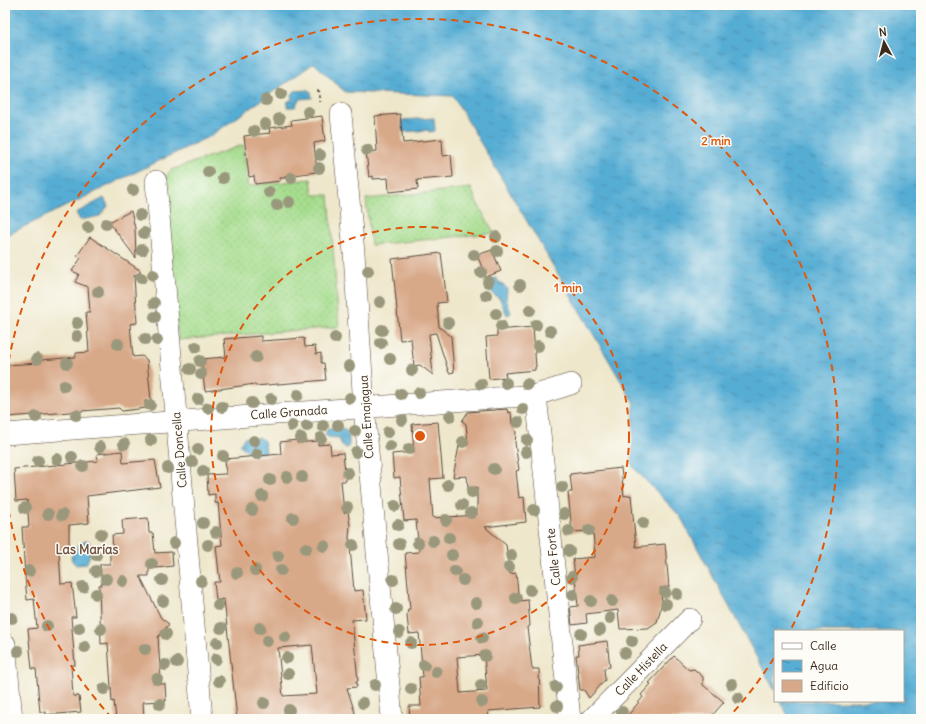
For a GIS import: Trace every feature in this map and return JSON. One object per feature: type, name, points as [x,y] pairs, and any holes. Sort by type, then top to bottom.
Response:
[{"type":"street","name":"Calle Emajagua","points":[[341,114],[354,261],[364,407],[392,719]]},
{"type":"street","name":"Calle Doncella","points":[[156,181],[202,719]]},
{"type":"street","name":"Calle Granada","points":[[5,434],[536,395],[572,384]]},
{"type":"street","name":"Calle Forte","points":[[536,395],[570,719]]},
{"type":"street","name":"Calle Histella","points":[[592,719],[690,619]]},
{"type":"street","points":[[5,644],[12,719]]},
{"type":"path","points":[[317,90],[319,92],[320,102]]},
{"type":"green space","points":[[243,145],[248,186],[311,179],[313,195],[329,195],[339,327],[178,340],[164,179],[171,170]]},
{"type":"green space","points":[[471,188],[476,201],[494,233],[371,245],[366,199]]},
{"type":"water","points":[[5,5],[921,5],[921,719],[790,719],[781,702],[904,702],[904,630],[774,630],[774,689],[680,516],[632,466],[634,403],[453,96],[345,92],[314,63],[212,135],[5,236]]},
{"type":"water","points":[[308,90],[311,92],[312,98],[299,99],[295,107],[287,107],[288,101],[292,100],[291,95],[295,91]]},
{"type":"water","points":[[434,118],[435,131],[403,132],[402,120]]},
{"type":"water","points":[[104,198],[108,206],[100,216],[80,220],[76,213]]},
{"type":"water","points":[[496,278],[507,289],[506,299],[511,313],[507,315],[500,299],[492,293],[492,279]]},
{"type":"water","points":[[341,428],[346,430],[348,434],[349,445],[347,448],[342,446],[339,438],[328,437],[325,435],[327,429]]},
{"type":"water","points":[[249,437],[252,439],[259,437],[264,441],[266,452],[251,454],[240,445],[244,438]]},
{"type":"water","points":[[89,541],[90,547],[88,561],[86,564],[76,565],[72,561],[71,556],[77,550],[78,545]]},
{"type":"building","points":[[400,114],[403,143],[442,139],[443,156],[451,155],[453,177],[417,180],[418,189],[389,192],[388,178],[373,179],[373,176],[369,177],[366,152],[377,151],[375,116]]},
{"type":"building","points":[[322,116],[325,141],[314,143],[317,172],[285,176],[285,178],[280,178],[280,181],[255,184],[254,176],[249,177],[244,136],[270,133],[269,128],[292,125],[291,120]]},
{"type":"building","points":[[131,211],[135,228],[136,258],[109,222]]},
{"type":"building","points":[[90,237],[141,271],[134,276],[137,323],[130,324],[133,357],[142,356],[147,360],[151,400],[145,401],[146,408],[122,411],[119,408],[8,417],[5,365],[41,363],[41,360],[76,357],[76,353],[89,352],[86,312],[90,312],[88,287],[75,282],[79,274],[72,271],[81,258],[77,256]]},
{"type":"building","points":[[492,250],[501,271],[486,277],[477,255]]},
{"type":"building","points":[[441,253],[447,302],[437,303],[439,327],[451,336],[454,372],[449,373],[436,333],[429,334],[433,375],[420,365],[414,366],[411,339],[400,340],[392,259]]},
{"type":"building","points":[[533,327],[535,370],[505,373],[506,377],[489,379],[486,337],[497,336],[497,330]]},
{"type":"building","points":[[261,336],[261,341],[304,338],[305,347],[315,346],[316,354],[321,353],[321,363],[324,363],[326,380],[255,386],[255,384],[205,391],[201,359],[226,357],[224,339]]},
{"type":"building","points":[[507,409],[508,413],[511,412],[512,424],[516,432],[515,443],[519,470],[516,471],[519,498],[524,497],[526,522],[485,527],[506,545],[510,574],[516,573],[519,601],[528,600],[530,626],[527,627],[532,669],[539,669],[540,707],[488,711],[489,719],[410,719],[409,706],[421,706],[419,677],[423,677],[419,633],[409,634],[407,616],[408,609],[410,609],[405,553],[419,552],[416,520],[404,521],[400,477],[394,478],[392,454],[414,452],[412,424],[438,422],[443,478],[430,479],[433,518],[477,515],[477,487],[468,488],[467,476],[453,477],[459,446],[468,445],[466,424],[462,421],[468,412]],"holes":[[[484,655],[487,691],[460,693],[457,657]]]},
{"type":"building","points":[[297,440],[297,443],[318,441],[318,445],[330,444],[331,454],[343,453],[346,481],[341,481],[344,513],[348,512],[350,525],[349,537],[354,591],[363,590],[366,619],[352,620],[358,681],[356,682],[357,687],[347,688],[357,719],[237,719],[224,599],[216,600],[214,582],[220,582],[216,546],[222,545],[218,503],[215,503],[215,494],[208,495],[207,475],[226,474],[225,459],[281,454],[280,442]],"holes":[[[312,645],[317,694],[283,696],[278,648]]]},
{"type":"building","points":[[122,451],[123,463],[155,460],[160,487],[87,496],[89,523],[69,525],[69,552],[59,552],[61,584],[72,583],[76,617],[71,617],[75,665],[71,665],[73,696],[79,696],[81,712],[46,715],[46,712],[40,712],[36,669],[32,669],[28,629],[37,628],[34,599],[27,600],[25,576],[22,527],[29,527],[27,500],[16,501],[14,469],[98,461],[97,454]]},
{"type":"building","points":[[621,468],[624,496],[631,495],[636,547],[665,544],[669,587],[660,588],[662,602],[657,622],[648,628],[620,629],[618,610],[586,614],[587,623],[572,625],[570,607],[578,606],[573,559],[595,557],[593,531],[572,532],[568,492],[572,492],[570,474]]},
{"type":"building","points":[[148,518],[149,533],[153,533],[155,553],[172,552],[173,566],[149,569],[149,576],[140,576],[161,618],[169,624],[158,637],[161,684],[165,684],[166,701],[143,702],[144,719],[116,719],[114,701],[112,702],[108,643],[101,644],[99,585],[102,585],[100,564],[110,564],[110,553],[113,552],[112,535],[123,534],[122,520]]},
{"type":"building","points":[[607,641],[610,667],[604,668],[605,680],[589,698],[584,690],[580,690],[576,655],[579,655],[578,645]]},
{"type":"building","points":[[674,656],[689,670],[694,669],[703,677],[703,685],[724,702],[709,719],[625,719],[643,697],[641,695],[651,684],[649,683]]},
{"type":"district","name":"Las Marías","points":[[87,549]]}]
